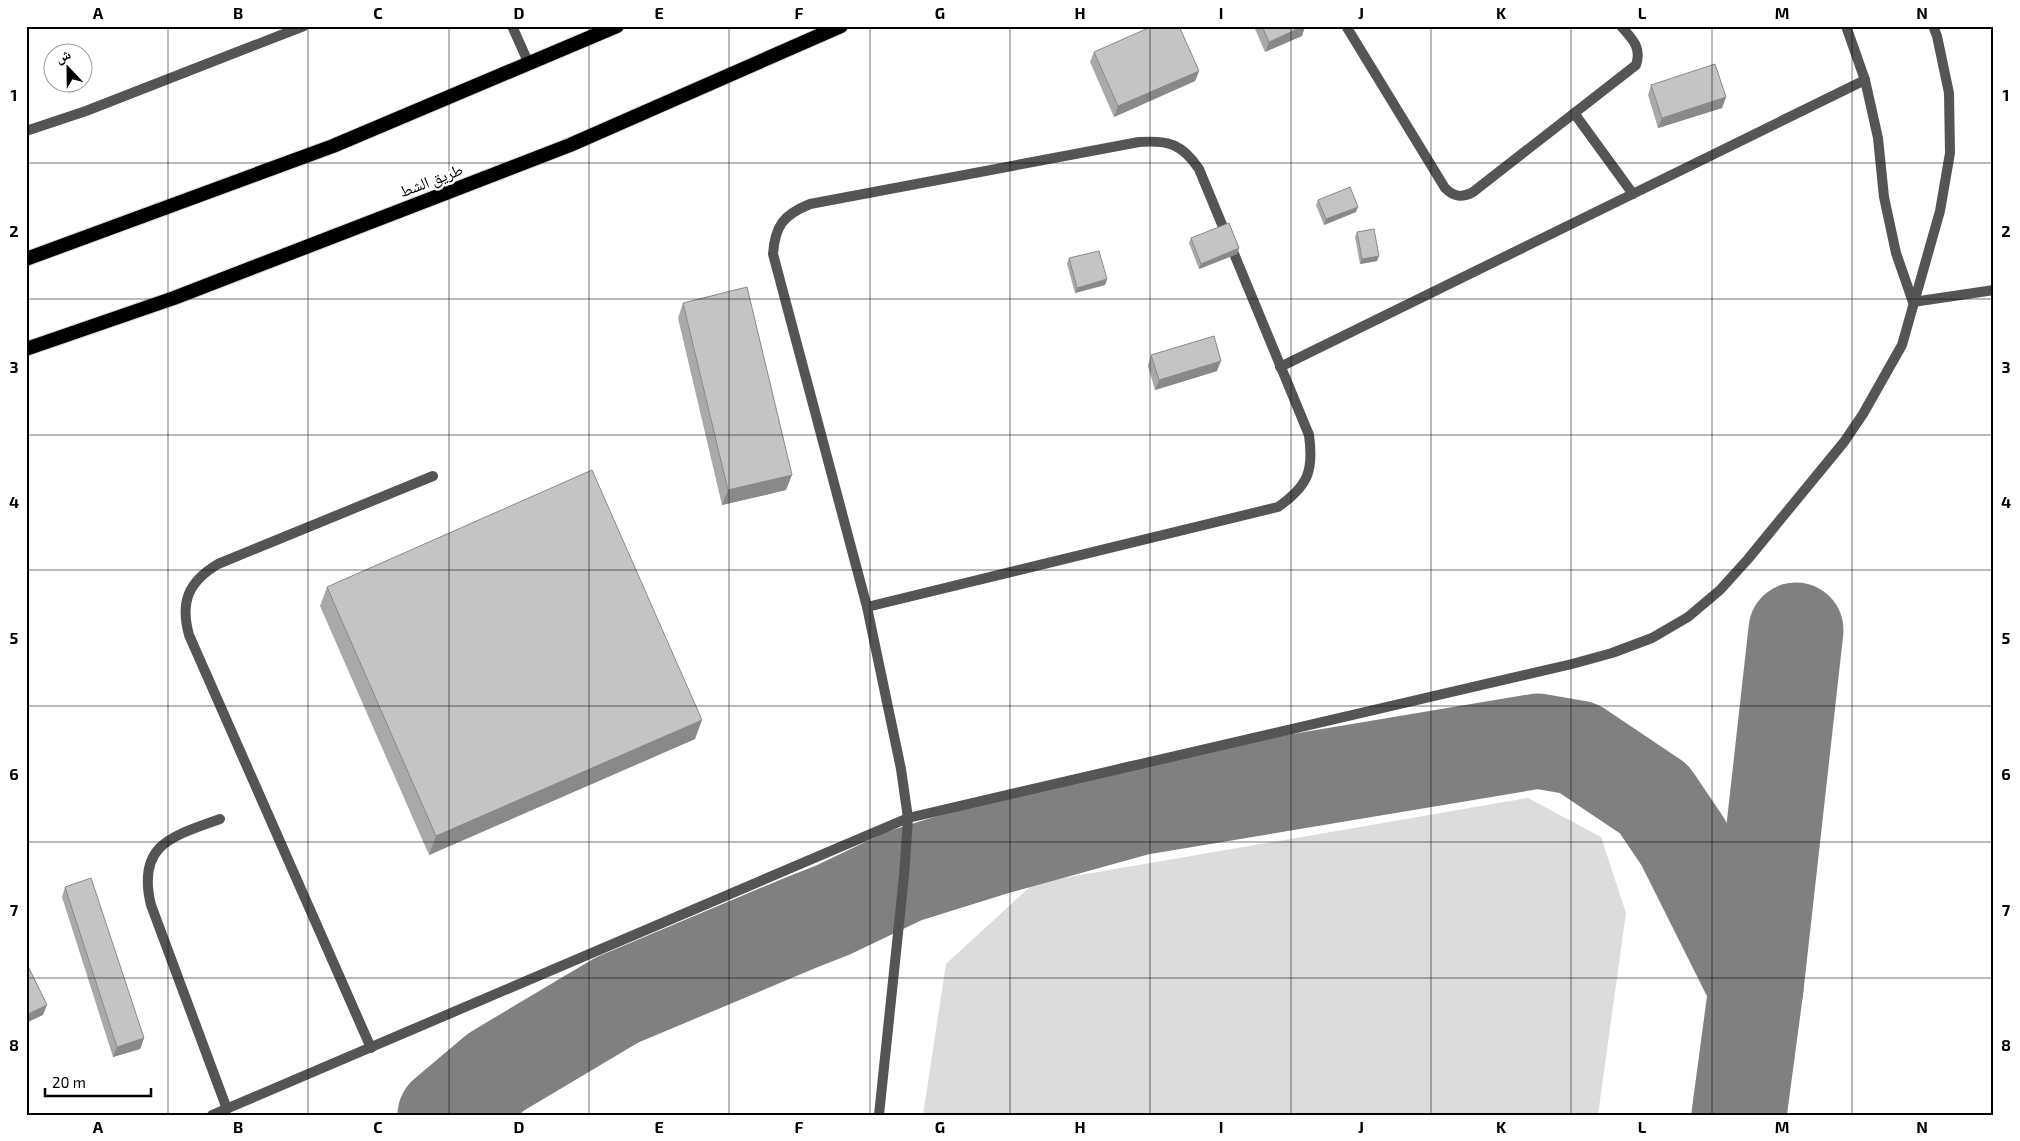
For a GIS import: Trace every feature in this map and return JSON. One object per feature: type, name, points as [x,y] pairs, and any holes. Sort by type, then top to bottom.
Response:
[{"type":"highway","points":[[26,259],[333,146],[617,26]]},
{"type":"highway","name":"طريق الشط","points":[[26,350],[174,298],[570,145],[841,26]]},
{"type":"street","points":[[26,131],[86,111],[304,26]]},
{"type":"street","points":[[512,26],[529,64]]},
{"type":"street","points":[[1346,26],[1445,188],[1451,194],[1458,196],[1466,196],[1473,192],[1636,64],[1639,56],[1638,47],[1621,26]]},
{"type":"street","points":[[1846,26],[1865,80],[1878,138],[1886,207],[1896,253],[1913,302]]},
{"type":"street","points":[[212,1115],[908,818],[1572,664],[1612,653],[1652,638],[1688,617],[1720,590],[1748,559],[1844,442],[1863,414],[1902,346],[1940,210],[1950,153],[1949,93],[1937,36],[1933,26]]},
{"type":"street","points":[[1280,367],[1865,80]]},
{"type":"street","points":[[1574,113],[1633,194]]},
{"type":"street","points":[[867,607],[1278,507],[1295,495],[1307,477],[1312,456],[1309,435],[1199,169],[1189,154],[1174,144],[1157,141],[1139,142],[810,204],[794,210],[782,222],[774,237],[773,254],[867,607],[900,759],[908,818],[904,876],[879,1115]]},
{"type":"street","points":[[1913,302],[1994,290]]},
{"type":"street","points":[[371,1048],[188,635],[184,619],[185,602],[192,586],[202,573],[218,564],[433,476]]},
{"type":"street","points":[[220,819],[167,840],[155,853],[148,870],[147,888],[151,905],[227,1109]]},
{"type":"shaded area","points":[[1528,798],[1601,837],[1626,913],[1598,1115],[923,1115],[946,964],[1034,883]]},
{"type":"building","points":[[1153,26],[1179,26],[1199,71],[1118,106],[1094,52]]},
{"type":"building","points":[[1262,26],[1304,26],[1269,42]]},
{"type":"building","points":[[1715,64],[1726,97],[1662,118],[1651,85]]},
{"type":"building","points":[[1350,187],[1358,207],[1326,219],[1318,200]]},
{"type":"building","points":[[1229,223],[1239,248],[1201,264],[1191,238]]},
{"type":"building","points":[[1374,229],[1379,256],[1362,259],[1357,232]]},
{"type":"building","points":[[1099,251],[1107,279],[1077,288],[1069,258]]},
{"type":"building","points":[[747,287],[792,475],[728,490],[683,303]]},
{"type":"building","points":[[1214,336],[1221,361],[1159,380],[1151,355]]},
{"type":"building","points":[[592,470],[702,720],[436,836],[327,587]]},
{"type":"building","points":[[91,878],[144,1038],[117,1047],[65,887]]},
{"type":"building","points":[[26,962],[47,1005],[26,1015]]},
{"type":"taxiway","points":[[1739,1115],[1756,988],[1796,630]]},
{"type":"taxiway","points":[[445,1115],[496,1072],[617,1000],[833,910],[904,876],[997,847],[1138,808],[1538,741],[1578,748],[1654,799],[1683,842],[1756,988]]}]
